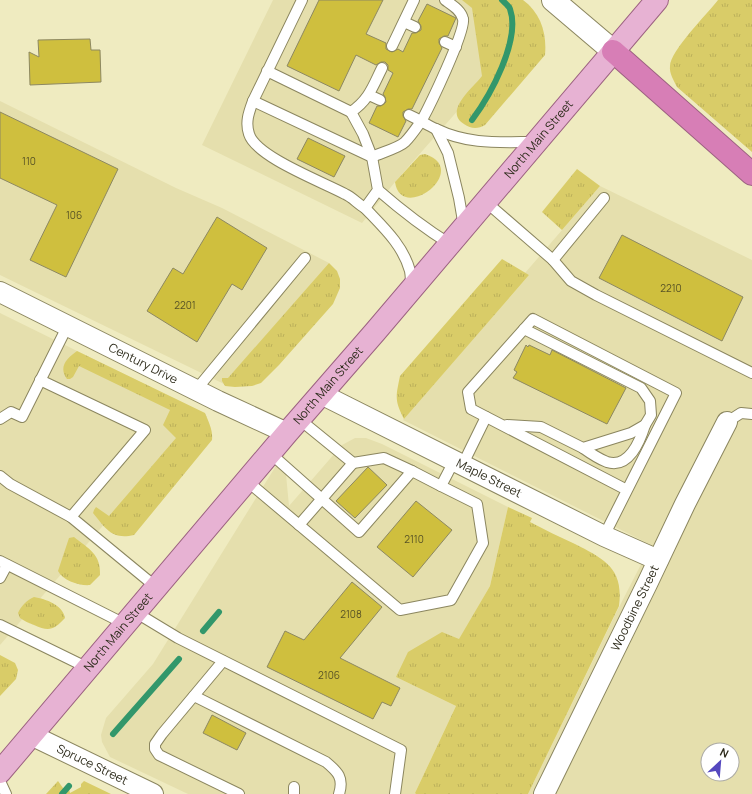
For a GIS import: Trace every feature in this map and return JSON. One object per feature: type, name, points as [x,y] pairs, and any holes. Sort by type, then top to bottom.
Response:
[{"type":"highway","points":[[613,51],[752,174]]},
{"type":"main road","name":"North Main Street","points":[[0,772],[246,481],[412,289],[657,0]]},
{"type":"street","points":[[553,0],[613,51]]},
{"type":"street","name":"Century Drive","points":[[0,292],[196,390],[293,426]]},
{"type":"street","name":"Maple Street","points":[[321,394],[604,536],[658,560]]},
{"type":"street","name":"Woodbine Street","points":[[544,794],[648,584],[685,504],[727,422]]},
{"type":"street","name":"Spruce Street","points":[[31,735],[153,794]]},
{"type":"lane","points":[[302,0],[253,101],[247,118],[249,135],[260,149],[274,159],[347,194],[365,208],[391,235],[402,252],[410,271],[412,289]]},
{"type":"lane","points":[[392,46],[414,0]]},
{"type":"lane","points":[[253,101],[372,157],[404,143],[421,120],[456,47],[463,28],[463,17],[456,8],[445,0]]},
{"type":"lane","points":[[404,22],[415,27]]},
{"type":"lane","points":[[445,42],[456,47]]},
{"type":"lane","points":[[351,112],[361,105],[369,95],[382,68]]},
{"type":"lane","points":[[267,71],[351,112],[363,134],[372,157],[378,190],[403,211],[450,244]]},
{"type":"lane","points":[[369,95],[380,100]]},
{"type":"lane","points":[[409,114],[436,129],[462,139],[490,143],[536,142]]},
{"type":"lane","points":[[436,129],[448,153],[459,198],[464,227]]},
{"type":"lane","points":[[365,208],[378,190]]},
{"type":"lane","points":[[553,260],[604,198]]},
{"type":"lane","points":[[486,202],[553,260],[571,281],[752,373]]},
{"type":"lane","points":[[196,390],[305,258]]},
{"type":"lane","points":[[604,536],[628,490],[676,393],[533,319],[468,392],[471,409],[628,490]]},
{"type":"lane","points":[[0,419],[11,412],[22,417],[68,325]]},
{"type":"lane","points":[[503,425],[541,427],[583,448],[606,462],[615,464],[634,452],[639,444],[651,415],[650,401],[641,388],[524,329]]},
{"type":"lane","points":[[40,380],[145,430],[71,517]]},
{"type":"lane","points":[[727,422],[741,413],[752,414]]},
{"type":"lane","points":[[442,486],[458,464],[486,417]]},
{"type":"lane","points":[[583,448],[631,433],[646,425]]},
{"type":"lane","points":[[293,426],[353,463]]},
{"type":"lane","points":[[270,453],[359,532],[412,471]]},
{"type":"lane","points":[[246,481],[400,610],[451,600],[483,543],[477,504],[384,458],[353,463],[299,525]]},
{"type":"lane","points":[[0,476],[10,484],[71,517],[156,587]]},
{"type":"lane","points":[[0,578],[4,563],[178,638],[401,750],[395,794]]},
{"type":"lane","points":[[0,625],[88,668]]},
{"type":"lane","points":[[223,661],[162,734],[155,744],[155,749],[159,755],[239,794]]},
{"type":"lane","points":[[194,696],[326,762],[336,770],[341,782],[339,794]]},
{"type":"lane","points":[[0,781],[6,794]]},
{"type":"shaded area","points":[[273,0],[475,0],[487,33],[482,83],[395,182],[362,223],[202,145]]},
{"type":"shaded area","points":[[0,101],[176,188],[222,208],[329,263],[224,384],[0,275]]},
{"type":"shaded area","points":[[600,186],[752,260],[752,794],[528,794],[616,613],[651,545],[403,420],[529,275],[525,273]]},
{"type":"shaded area","points":[[0,313],[201,412],[0,645]]},
{"type":"shaded area","points":[[355,438],[366,438],[382,444],[508,507],[490,586],[459,640],[396,677],[456,706],[415,793],[416,794],[188,794],[110,757],[102,742],[101,735],[106,718],[153,664],[284,453],[289,506],[342,445]]},
{"type":"green space","points":[[462,0],[523,0],[534,11],[542,24],[545,39],[545,55],[485,125],[477,128],[472,128],[464,124],[458,119],[457,113],[458,106],[462,100],[482,76],[472,8]]},
{"type":"green space","points":[[718,0],[752,0],[752,152],[677,87],[670,71],[672,59],[676,51],[690,32]]},
{"type":"green space","points":[[425,154],[437,162],[441,171],[438,181],[430,190],[420,196],[409,198],[400,194],[395,182],[420,155]]},
{"type":"green space","points":[[577,169],[600,186],[562,230],[542,212]]},
{"type":"green space","points":[[502,259],[529,275],[404,419],[397,402],[400,376]]},
{"type":"green space","points":[[329,263],[337,271],[340,279],[340,288],[333,304],[261,383],[252,386],[225,386],[222,378],[228,378]]},
{"type":"green space","points":[[77,351],[205,413],[210,426],[212,440],[134,535],[120,536],[110,532],[93,513],[96,507],[109,516],[176,438],[163,425],[170,410],[79,366],[73,377],[67,379],[63,371],[65,363]]},
{"type":"green space","points":[[508,507],[532,518],[530,522],[585,549],[610,566],[618,582],[620,593],[619,606],[528,794],[416,794],[415,793],[456,706],[396,677],[408,652],[442,632],[459,639],[490,586]]},
{"type":"green space","points":[[74,537],[93,553],[100,568],[100,575],[90,585],[81,585],[72,582],[60,575],[58,571],[69,538]]},
{"type":"green space","points":[[34,597],[53,603],[64,613],[65,618],[51,629],[44,629],[20,618],[18,613],[19,610]]},
{"type":"green space","points":[[0,655],[15,663],[18,670],[16,679],[0,696]]},
{"type":"green space","points":[[58,781],[63,788],[69,789],[70,793],[81,787],[81,784],[84,781],[111,794],[46,794]]},
{"type":"building","points":[[319,0],[383,0],[366,34],[386,43],[386,49],[392,52],[398,49],[403,52],[412,33],[416,33],[421,30],[421,26],[418,21],[427,4],[456,18],[448,36],[444,36],[439,39],[439,43],[442,48],[412,109],[408,109],[403,112],[403,116],[406,121],[398,137],[369,123],[377,106],[381,106],[386,102],[383,94],[393,73],[388,70],[388,65],[385,62],[381,62],[376,65],[356,55],[339,91],[287,66]]},
{"type":"building","points":[[90,39],[91,50],[100,50],[101,82],[30,85],[29,52],[39,57],[38,40]]},
{"type":"building","points":[[0,112],[118,169],[66,277],[30,260],[57,205],[0,178]]},
{"type":"building","points":[[308,138],[345,156],[334,177],[297,159]]},
{"type":"building","points":[[217,217],[267,248],[242,290],[232,284],[197,342],[147,311],[173,268],[183,274]]},
{"type":"building","points":[[622,235],[743,297],[722,341],[599,278]]},
{"type":"building","points":[[526,345],[550,355],[552,350],[626,388],[607,424],[513,378],[517,372],[514,370]]},
{"type":"building","points":[[368,467],[387,485],[355,518],[336,501]]},
{"type":"building","points":[[416,501],[452,530],[413,577],[377,547]]},
{"type":"building","points":[[352,582],[382,607],[340,658],[400,688],[391,706],[382,702],[373,719],[267,667],[285,631],[304,640]]},
{"type":"building","points":[[212,715],[246,733],[237,750],[203,733]]},
{"type":"waterway","points":[[472,120],[495,83],[508,51],[512,22],[509,8],[502,0]]},
{"type":"waterway","points":[[203,631],[219,612]]},
{"type":"waterway","points":[[113,734],[179,659]]},
{"type":"waterway","points":[[62,794],[69,786]]}]
